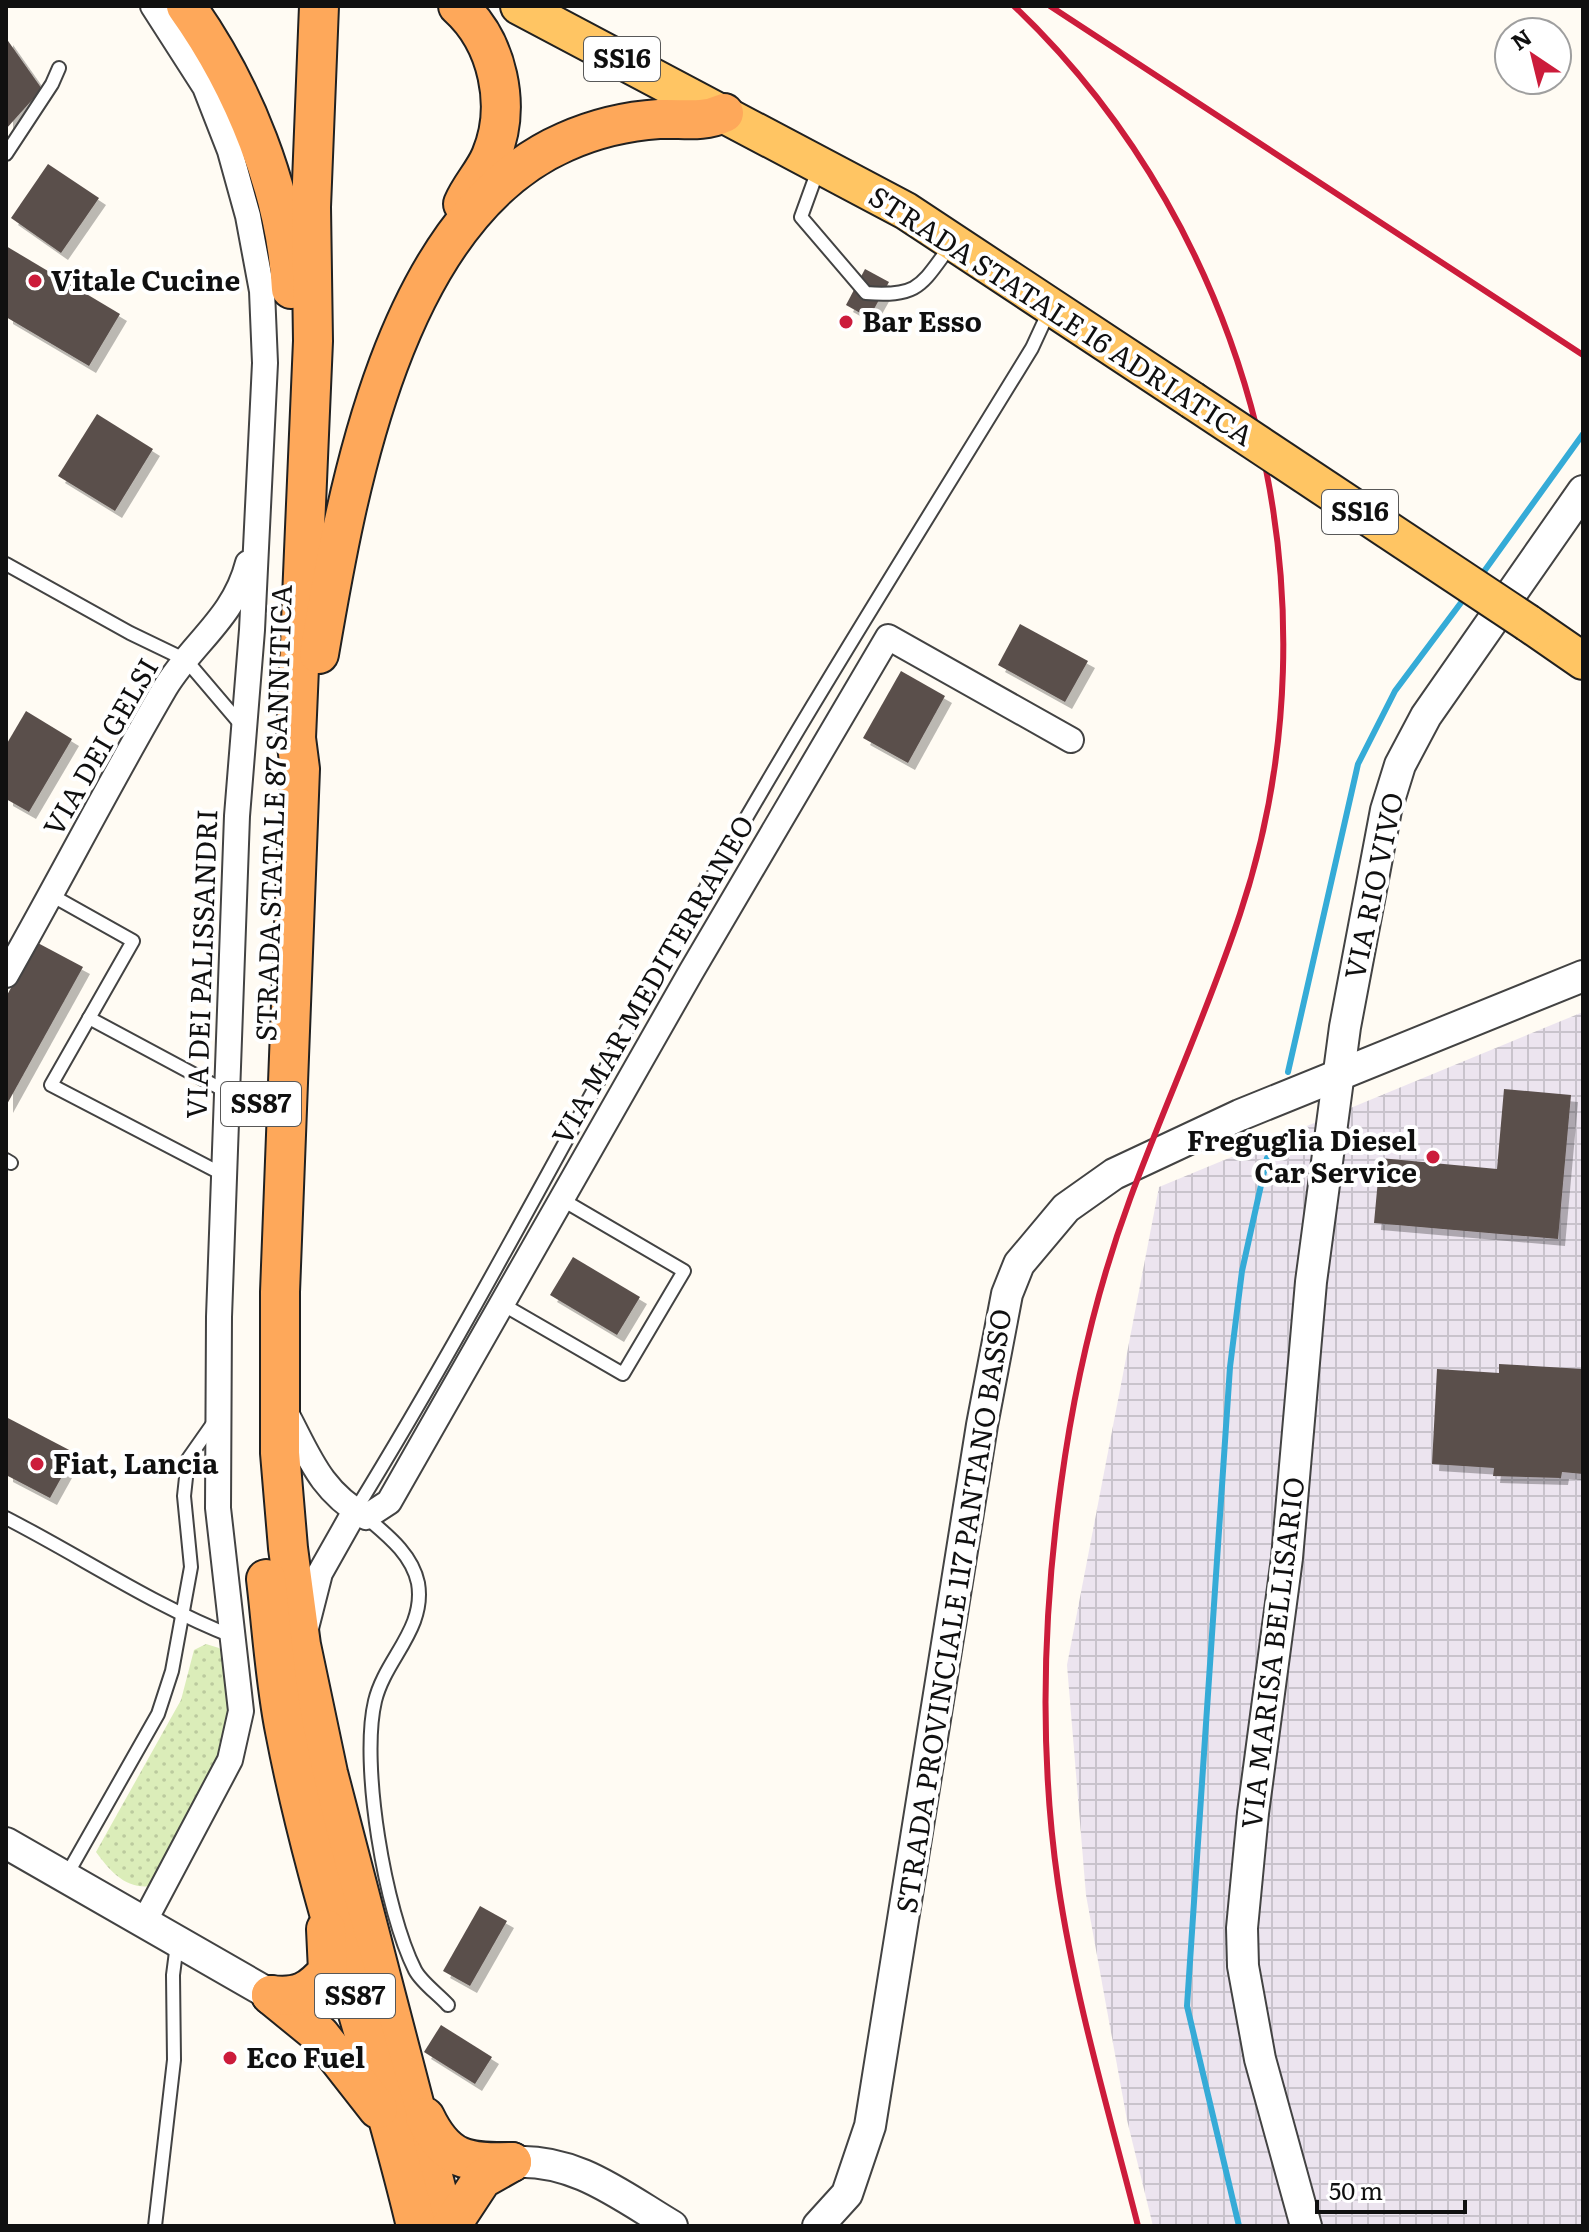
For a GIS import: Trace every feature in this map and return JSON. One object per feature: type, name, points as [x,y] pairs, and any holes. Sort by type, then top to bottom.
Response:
[{"type":"highway","points":[[186,6],[216,52],[239,99],[273,189],[290,262],[294,342]]},
{"type":"highway","points":[[204,6],[216,52]]},
{"type":"highway","points":[[294,342],[311,207],[319,6]]},
{"type":"highway","points":[[458,6],[476,26],[494,63],[500,113],[491,156],[463,202],[462,227]]},
{"type":"highway","points":[[300,769],[309,738],[334,565],[367,426],[417,301],[462,227],[514,174],[563,143],[630,123],[656,119],[705,121],[724,113]]},
{"type":"highway","name":"SS87","points":[[300,769],[297,723],[313,341],[311,207]]},
{"type":"highway","name":"STRADA STATALE 87 SANNITICA","points":[[294,342],[261,1104],[254,1375],[258,1504],[284,1730],[317,1861],[394,2131],[416,2226]]},
{"type":"highway","name":"STRADA STATALE 87 SANNITICA","points":[[300,769],[280,1292],[282,1496],[301,1645],[328,1773],[448,2226]]},
{"type":"highway","name":"SS87","points":[[271,1995],[293,1997],[313,1988],[328,1971],[317,1861]]},
{"type":"highway","name":"SS87","points":[[271,1995],[320,2035],[359,2081],[394,2131]]},
{"type":"highway","name":"SS87","points":[[413,2090],[437,2142],[470,2163],[512,2162]]},
{"type":"highway","name":"SS87","points":[[448,2226],[482,2179],[512,2162]]},
{"type":"main road","name":"STRADA STATALE 16 ADRIATICA","points":[[519,6],[821,164],[955,240],[1583,661]]},
{"type":"street","name":"VIA DEI PALISSANDRI","points":[[143,1924],[230,1760],[238,1737],[241,1711],[218,1508],[227,1092],[243,727],[265,363],[262,291],[248,216],[230,151],[205,87],[153,6]]},
{"type":"street","name":"VIA RIO VIVO","points":[[1340,1074],[1345,1027],[1380,841],[1400,765],[1426,716],[1583,491]]},
{"type":"street","name":"VIA DEI GELSI","points":[[6,975],[167,685],[222,620],[240,587],[258,505]]},
{"type":"street","name":"VIA MAR MEDITERRANEO","points":[[301,1645],[320,1573],[361,1514],[389,1502],[561,1199],[888,637],[1071,740]]},
{"type":"street","points":[[1340,1074],[1583,976]]},
{"type":"street","name":"STRADA PROVINCIALE 117 PANTANO BASSO","points":[[818,2226],[847,2194],[870,2126],[982,1425],[1007,1294],[1019,1264],[1066,1208],[1114,1174],[1240,1115],[1340,1074]]},
{"type":"street","name":"VIA MARISA BELLISARIO","points":[[1306,2226],[1260,2059],[1243,1966],[1242,1928],[1253,1813],[1287,1558],[1311,1282],[1340,1074]]},
{"type":"street","points":[[279,1399],[314,1471],[361,1514]]},
{"type":"street","points":[[6,1843],[177,1944],[271,1995]]},
{"type":"street","points":[[512,2162],[545,2161],[568,2167],[672,2226]]},
{"type":"lane","points":[[6,154],[52,84],[59,68]]},
{"type":"lane","points":[[821,164],[801,217],[866,293],[894,295],[919,287],[955,240]]},
{"type":"lane","points":[[448,2005],[416,1972],[394,1912],[378,1831],[369,1749],[375,1698],[418,1615],[418,1581],[402,1549],[361,1514],[530,1211],[677,938],[852,639],[1032,348],[1051,306]]},
{"type":"lane","points":[[6,564],[130,633],[186,660],[243,727]]},
{"type":"lane","points":[[51,895],[133,941],[51,1085],[224,1175]]},
{"type":"lane","points":[[89,1018],[227,1092]]},
{"type":"lane","points":[[502,1304],[623,1374],[684,1271],[561,1199]]},
{"type":"lane","points":[[65,1878],[158,1714],[172,1671],[191,1567],[184,1496],[188,1459],[221,1413]]},
{"type":"lane","points":[[6,1518],[87,1559],[182,1616],[234,1637]]},
{"type":"lane","points":[[155,2226],[174,2060],[173,1975],[177,1944]]},
{"type":"shaded area","points":[[1583,1012],[1583,2226],[1153,2226],[1127,2120],[1086,1895],[1067,1665],[1159,1187]]},
{"type":"green space","points":[[206,1644],[219,1648],[229,1658],[232,1692],[225,1750],[152,1886],[134,1885],[113,1872],[96,1852],[181,1700],[194,1650]]},
{"type":"building","points":[[6,38],[42,89],[6,129]]},
{"type":"building","points":[[48,164],[99,198],[61,253],[11,218]]},
{"type":"building","name":"Vitale Cucine","points":[[6,246],[120,314],[89,366],[6,317]]},
{"type":"building","points":[[865,269],[889,282],[869,318],[846,305]]},
{"type":"building","points":[[97,414],[153,449],[115,511],[58,476]]},
{"type":"building","points":[[1020,624],[1088,661],[1065,702],[998,665]]},
{"type":"building","points":[[901,671],[945,696],[908,763],[863,738]]},
{"type":"building","points":[[26,711],[72,739],[29,812],[6,799],[6,745]]},
{"type":"building","points":[[36,942],[83,967],[6,1106],[6,997]]},
{"type":"building","points":[[1504,1089],[1571,1095],[1558,1239],[1374,1223],[1380,1158],[1497,1169]]},
{"type":"building","points":[[573,1257],[640,1297],[617,1335],[550,1295]]},
{"type":"building","points":[[1499,1364],[1583,1369],[1583,1474],[1562,1472],[1561,1478],[1493,1476],[1494,1468],[1432,1464],[1437,1369],[1499,1373]]},
{"type":"building","name":"Fiat, Lancia","points":[[6,1417],[75,1453],[50,1498],[6,1475]]},
{"type":"building","points":[[480,1906],[507,1921],[470,1986],[443,1971]]},
{"type":"building","points":[[441,2025],[492,2057],[475,2084],[424,2052]]},
{"type":"waterway","points":[[1480,577],[1583,434]]},
{"type":"waterway","points":[[1288,1072],[1358,764],[1395,691],[1466,596]]},
{"type":"waterway","points":[[1239,2226],[1187,2006],[1230,1367],[1242,1271],[1267,1158]]},
{"type":"railway","points":[[1014,6],[1097,98],[1166,200],[1219,311],[1257,428],[1278,549],[1283,672],[1270,794],[1240,914],[1130,1199],[1097,1304],[1066,1448],[1050,1583],[1046,1734],[1058,1883],[1083,2012],[1138,2226]]},
{"type":"railway","points":[[1050,6],[1583,355]]},
{"type":"place","name":"Vitale Cucine","points":[[35,281]]},
{"type":"place","name":"Bar Esso","points":[[846,322]]},
{"type":"place","name":"Freguglia Diesel Car Service","points":[[1433,1157]]},
{"type":"place","name":"Fiat, Lancia","points":[[37,1464]]},
{"type":"place","name":"Eco Fuel","points":[[230,2058]]}]
